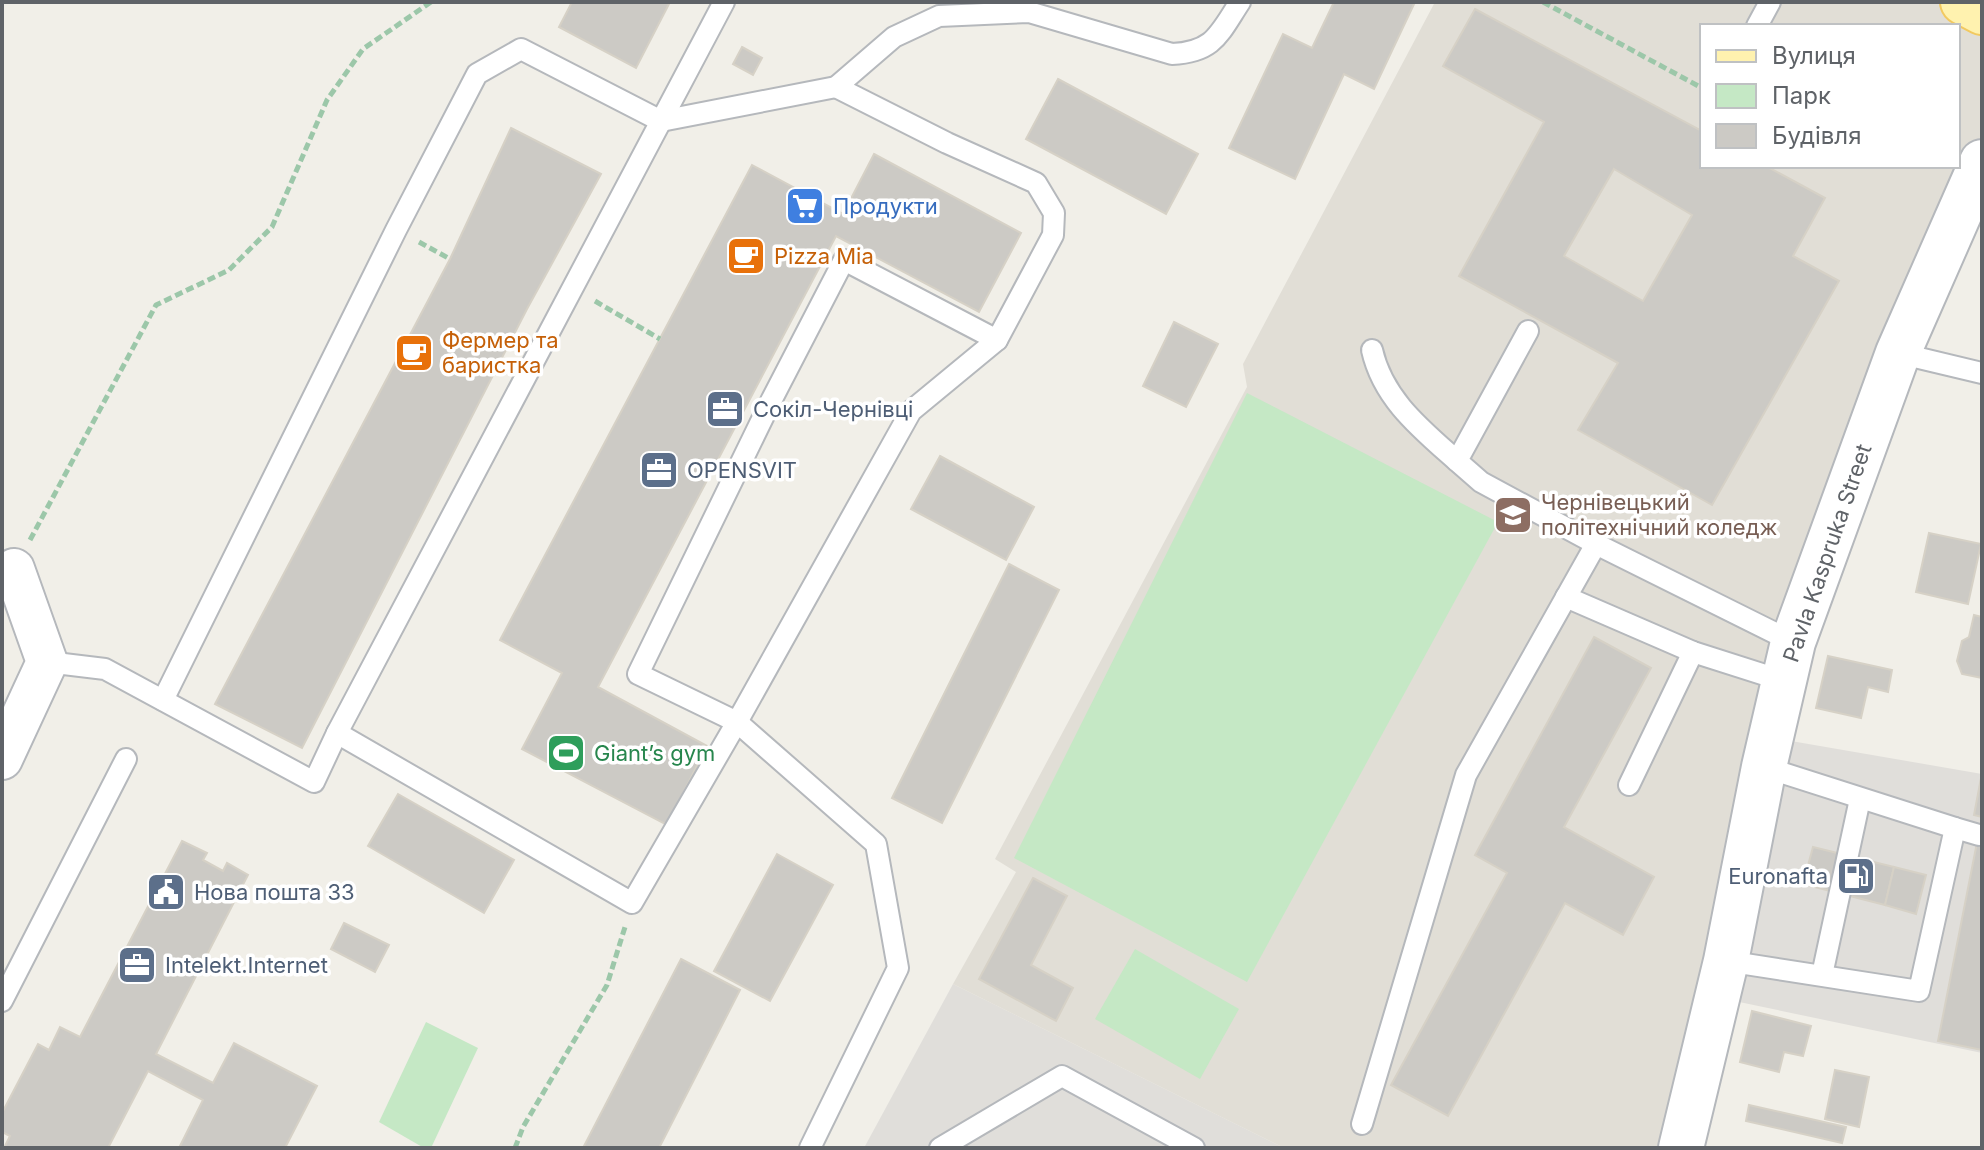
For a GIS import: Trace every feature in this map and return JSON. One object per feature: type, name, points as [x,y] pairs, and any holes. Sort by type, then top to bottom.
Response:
[{"type":"main road","points":[[1963,2],[1982,12]]},
{"type":"street","name":"Pavla Kaspruka Street","points":[[1681,1148],[1726,961],[1764,767],[1789,662],[1898,353],[1982,162]]},
{"type":"street","points":[[2,759],[47,662],[14,569]]},
{"type":"lane","points":[[47,662],[105,669],[314,782],[337,733],[724,2]]},
{"type":"lane","points":[[163,700],[396,230],[477,74],[521,49],[661,121],[836,87],[894,37],[939,16],[1029,12],[1172,54],[1182,54],[1192,53],[1213,42],[1240,2]]},
{"type":"lane","points":[[1758,24],[1770,2]]},
{"type":"lane","points":[[337,733],[632,903],[911,411],[997,340],[1053,235],[1054,213],[1036,183],[947,143],[836,87]]},
{"type":"lane","points":[[810,1148],[898,968],[876,844],[737,722],[638,674],[765,413],[844,260],[997,340]]},
{"type":"lane","points":[[1457,461],[1528,331]]},
{"type":"lane","points":[[1372,350],[1377,370],[1389,393],[1414,423],[1481,482],[1596,544],[1789,662]]},
{"type":"lane","points":[[1898,353],[1982,373]]},
{"type":"lane","points":[[1362,1124],[1466,775],[1596,544]]},
{"type":"lane","points":[[1566,597],[1693,652],[1789,662]]},
{"type":"lane","points":[[1629,785],[1693,652]]},
{"type":"lane","points":[[2,1001],[126,759]]},
{"type":"lane","points":[[1764,767],[1979,835]]},
{"type":"lane","points":[[1822,975],[1860,799]]},
{"type":"lane","points":[[1726,961],[1919,991],[1955,828]]},
{"type":"lane","points":[[940,1148],[1062,1076],[1194,1148]]},
{"type":"path","points":[[14,569],[156,305],[229,270],[272,227],[327,100],[363,49],[431,2]]},
{"type":"path","points":[[1543,2],[1700,87]]},
{"type":"path","points":[[573,289],[660,339]]},
{"type":"path","points":[[515,1148],[531,1113],[607,985],[632,903]]},
{"type":"shaded area","name":"Чернівецький політехнічний коледж","points":[[1435,2],[1964,2],[1982,11],[1982,176],[1795,644],[1681,1148],[1284,1148],[953,984],[1016,872],[995,859],[1247,387],[1243,364]]},
{"type":"shaded area","points":[[1774,738],[1982,774],[1982,1053],[1720,998]]},
{"type":"shaded area","points":[[953,984],[1284,1148],[864,1148]]},
{"type":"green space","points":[[1247,393],[1498,522],[1247,982],[1014,858]]},
{"type":"green space","points":[[1135,949],[1239,1009],[1200,1079],[1095,1019]]},
{"type":"green space","points":[[426,1022],[478,1048],[431,1148],[424,1148],[379,1122]]},
{"type":"building","points":[[572,2],[670,2],[636,68],[559,27]]},
{"type":"building","points":[[1334,2],[1415,2],[1374,89],[1344,74],[1295,179],[1229,148],[1283,34],[1312,48]]},
{"type":"building","points":[[1475,9],[1700,130],[1700,168],[1770,168],[1825,198],[1793,256],[1839,281],[1712,505],[1578,430],[1618,363],[1459,276],[1544,122],[1443,66]],"holes":[[[1614,169],[1692,215],[1643,301],[1564,256]]]},
{"type":"building","points":[[742,47],[762,58],[753,75],[733,64]]},
{"type":"building","points":[[1058,79],[1198,154],[1166,214],[1026,139]]},
{"type":"building","points":[[511,128],[601,174],[527,309],[302,748],[215,704],[450,259]]},
{"type":"building","points":[[874,154],[1021,233],[979,312],[836,236],[598,687],[707,746],[667,825],[522,749],[562,673],[500,640],[752,165],[843,214]]},
{"type":"building","points":[[1174,322],[1218,344],[1186,407],[1143,386]]},
{"type":"building","points":[[940,456],[1034,507],[1006,560],[911,509]]},
{"type":"building","points":[[1929,533],[1981,544],[1968,604],[1916,592]]},
{"type":"building","points":[[1009,564],[1059,590],[942,823],[892,798]]},
{"type":"building","points":[[1974,615],[1982,617],[1982,678],[1962,674],[1957,661],[1962,641],[1969,637]]},
{"type":"building","points":[[1594,637],[1651,668],[1564,827],[1654,877],[1623,935],[1565,903],[1448,1116],[1391,1085],[1507,873],[1475,855]]},
{"type":"building","points":[[1828,656],[1892,670],[1888,692],[1868,687],[1861,718],[1816,708]]},
{"type":"building","points":[[1982,779],[1982,817],[1974,815]]},
{"type":"building","points":[[398,794],[514,860],[484,913],[368,846]]},
{"type":"building","points":[[1982,817],[1982,1050],[1938,1041]]},
{"type":"building","points":[[182,841],[207,853],[203,860],[223,871],[227,863],[248,875],[156,1054],[213,1083],[234,1043],[317,1086],[285,1148],[179,1148],[203,1100],[148,1071],[108,1148],[4,1148],[10,1136],[2,1132],[2,1113],[38,1044],[49,1050],[60,1027],[80,1037]]},
{"type":"building","points":[[1813,847],[1894,867],[1885,905],[1803,884]]},
{"type":"building","points":[[777,854],[833,885],[770,1001],[714,971]]},
{"type":"building","points":[[1894,867],[1926,875],[1916,914],[1885,905]]},
{"type":"building","points":[[1033,878],[1067,896],[1031,965],[1073,988],[1056,1021],[979,979]]},
{"type":"building","points":[[344,923],[389,945],[375,972],[331,949]]},
{"type":"building","points":[[681,959],[740,990],[659,1148],[583,1148]]},
{"type":"building","points":[[1752,1011],[1811,1026],[1803,1056],[1784,1052],[1779,1072],[1740,1062]]},
{"type":"building","points":[[1835,1070],[1869,1077],[1859,1127],[1825,1119]]},
{"type":"building","points":[[1749,1105],[1846,1127],[1842,1143],[1746,1121]]},
{"type":"place","name":"Продукти","points":[[805,206]]},
{"type":"place","name":"Pizza Mia","points":[[746,256]]},
{"type":"place","name":"Фермер та баристка","points":[[414,353]]},
{"type":"place","name":"Сокіл-Чернівці","points":[[725,409]]},
{"type":"place","name":"OPENSVIT","points":[[659,470]]},
{"type":"place","name":"Чернівецький політехнічний коледж","points":[[1513,515]]},
{"type":"place","name":"Giant’s gym","points":[[566,753]]},
{"type":"place","name":"Euronafta","points":[[1856,876]]},
{"type":"place","name":"Нова пошта 33","points":[[166,892]]},
{"type":"place","name":"Intelekt.Internet","points":[[137,965]]}]
